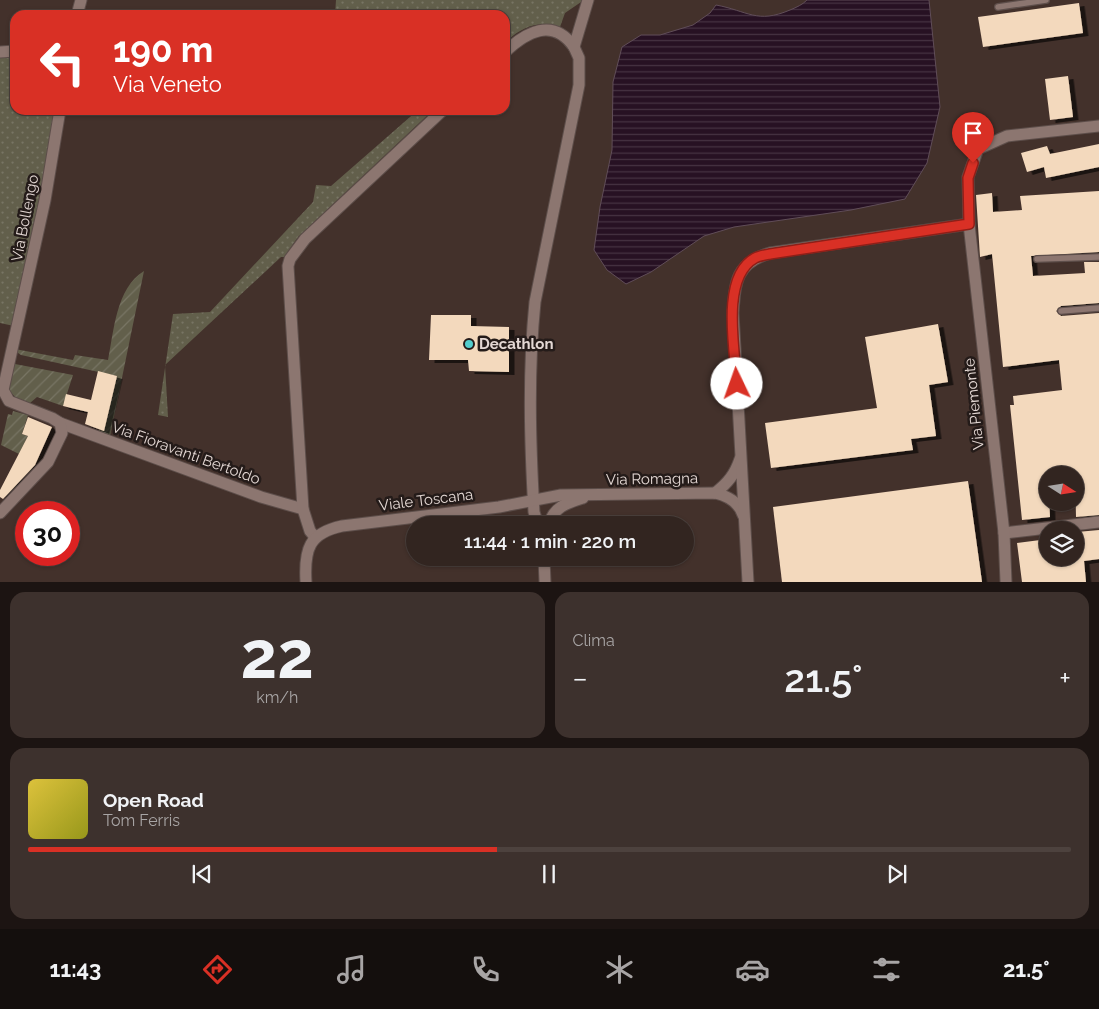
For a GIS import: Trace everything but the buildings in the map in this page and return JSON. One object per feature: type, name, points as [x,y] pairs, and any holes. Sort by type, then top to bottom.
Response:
[{"type":"street","points":[[574,47],[588,0]]},
{"type":"street","points":[[510,47],[520,38],[533,32],[548,30],[564,36],[574,47],[579,58],[579,85],[535,302],[530,421],[537,516]]},
{"type":"street","name":"Via Bollengo","points":[[56,420],[8,401],[3,390],[45,200],[59,115]]},
{"type":"street","points":[[306,582],[307,551],[315,537],[310,530],[302,509],[288,266],[290,259],[305,239],[438,115]]},
{"type":"street","name":"Via Piemonte","points":[[1006,582],[1004,533],[969,224],[968,178],[978,148],[1007,136],[1099,126]]},
{"type":"street","points":[[748,582],[733,313],[734,285],[742,269],[754,258],[770,254],[969,224]]},
{"type":"street","points":[[0,513],[48,462],[62,433],[56,420]]},
{"type":"street","name":"Via Fioravanti Bertoldo","points":[[56,420],[261,497],[302,509]]},
{"type":"street","points":[[742,455],[731,478],[715,493],[733,500],[741,509],[744,521]]},
{"type":"street","name":"Via Romagna","points":[[589,496],[715,493]]},
{"type":"street","name":"Viale Toscana","points":[[315,537],[329,529],[342,526],[499,507],[560,495],[589,496]]},
{"type":"street","points":[[552,516],[559,507],[589,496]]},
{"type":"street","points":[[1004,533],[1099,522]]},
{"type":"street","points":[[544,566],[545,582]]},
{"type":"lane","points":[[998,7],[1046,0]]},
{"type":"lane","points":[[1037,259],[1099,257]]},
{"type":"lane","points":[[1061,311],[1099,308]]},
{"type":"shaded area","points":[[336,0],[584,0],[565,13],[560,27],[544,24],[530,26],[510,38],[510,10],[335,10]]},
{"type":"shaded area","points":[[807,0],[929,0],[940,107],[927,163],[905,199],[851,210],[734,227],[704,236],[651,272],[626,284],[607,270],[594,250],[600,207],[612,150],[613,82],[622,47],[641,35],[660,35],[693,25],[710,13],[716,5],[753,15],[769,16],[790,10]]},
{"type":"shaded area","points":[[0,54],[10,54],[10,115],[54,115],[49,151],[14,326],[0,323]]},
{"type":"shaded area","points":[[412,115],[428,115],[298,237],[284,257],[281,257],[165,365],[173,314],[210,312],[313,202],[316,185],[331,186]]},
{"type":"shaded area","points":[[144,271],[110,436],[98,434],[99,430],[104,431],[117,376],[21,355],[15,349],[73,360],[75,355],[108,360],[122,299],[127,288]]},
{"type":"shaded area","points":[[15,364],[73,375],[63,406],[37,397],[30,403],[16,398],[7,388],[12,366]]},
{"type":"shaded area","points":[[165,367],[168,417],[158,415]]},
{"type":"shaded area","points":[[13,411],[28,415],[22,434],[28,436],[19,454],[1,445],[8,414],[12,415]]},
{"type":"place","name":"Decathlon","points":[[469,344]]},
{"type":"route","points":[[737,384],[733,313],[734,285],[742,269],[754,258],[770,254],[969,224],[968,178],[973,163]]}]
